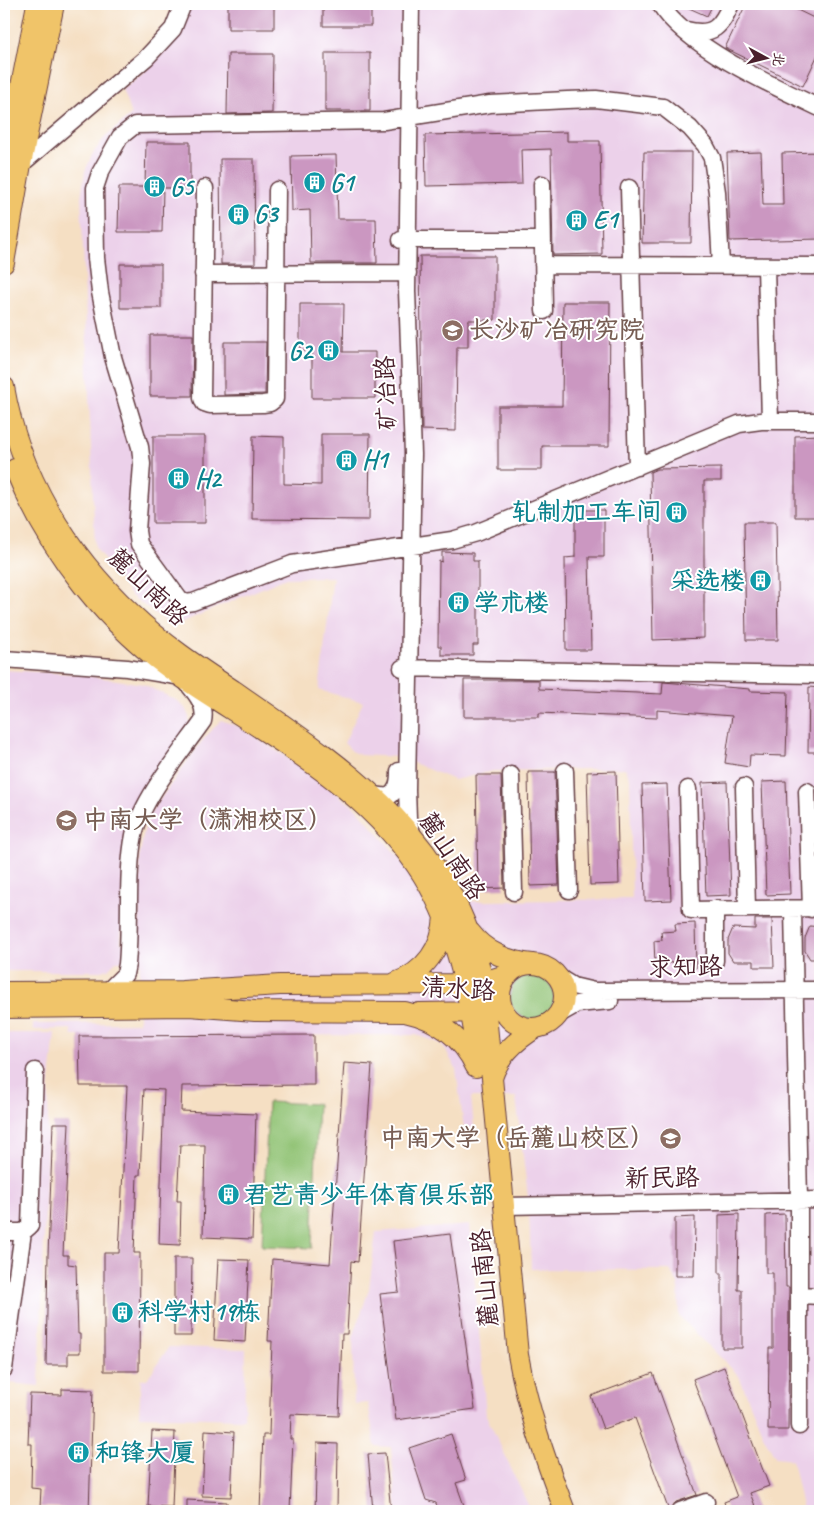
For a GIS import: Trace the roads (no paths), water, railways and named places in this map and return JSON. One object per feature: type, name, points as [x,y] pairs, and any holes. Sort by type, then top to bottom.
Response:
[{"type":"main road","points":[[4,263],[45,6]]},
{"type":"main road","points":[[4,174],[45,6]]},
{"type":"main road","name":"麓山南路","points":[[4,387],[16,435],[50,512],[74,551],[132,615],[167,644],[338,764],[374,795],[414,840],[446,885],[465,924],[478,961],[474,983]]},
{"type":"main road","name":"麓山南路","points":[[4,436],[28,500],[52,544],[88,592],[139,643],[182,677],[335,781],[366,808],[402,845],[433,892],[474,983],[505,1206],[512,1306],[526,1396],[537,1437],[565,1511]]},
{"type":"main road","points":[[391,984],[407,978],[430,958],[438,946],[443,931],[444,917]]},
{"type":"main road","points":[[405,1012],[432,1020],[456,1038],[487,1081],[505,1053],[516,1041],[536,1028],[544,1026],[556,1016],[562,1006],[563,995],[561,984],[555,975],[541,966],[510,960],[487,948],[478,941],[465,924]]},
{"type":"main road","points":[[533,964],[524,965],[509,974],[500,993],[502,1007],[509,1019],[522,1026],[536,1028]]},
{"type":"main road","name":"清水路","points":[[4,992],[182,991],[280,985],[474,983],[509,974]]},
{"type":"main road","name":"清水路","points":[[4,1008],[189,1006],[255,1011],[479,1013],[509,1019]]},
{"type":"main road","name":"麓山南路","points":[[487,1081],[504,1329],[520,1410],[556,1511]]},
{"type":"street","points":[[4,181],[21,164],[146,58],[173,29],[183,4]]},
{"type":"street","name":"矿冶路","points":[[404,4],[407,117]]},
{"type":"street","name":"矿冶路","points":[[411,4],[404,273],[413,454],[408,547],[406,668],[407,811],[414,840]]},
{"type":"street","points":[[660,4],[666,13],[684,29],[722,57],[820,108]]},
{"type":"street","points":[[722,57],[716,40],[731,4]]},
{"type":"street","points":[[684,29],[706,32],[722,24]]},
{"type":"street","points":[[720,265],[717,192],[712,158],[705,145],[690,128],[663,107],[596,99],[490,104],[384,121],[135,125],[120,138],[100,174],[95,188],[94,210],[100,292],[114,357],[140,447],[142,464],[137,532],[139,544],[180,600],[186,603],[201,600],[299,563],[408,547],[476,533],[739,424],[770,421],[820,421]]},
{"type":"street","points":[[542,184],[544,311]]},
{"type":"street","points":[[204,188],[202,398],[204,403],[210,405],[264,404],[270,403],[275,399],[278,190]]},
{"type":"street","points":[[630,188],[638,467]]},
{"type":"street","points":[[405,240],[543,240]]},
{"type":"street","points":[[543,265],[820,266]]},
{"type":"street","points":[[766,266],[770,421]]},
{"type":"street","points":[[203,274],[404,273]]},
{"type":"street","points":[[127,668],[143,658],[144,652],[139,643]]},
{"type":"street","points":[[4,659],[127,668],[182,677],[203,704],[205,713],[203,721],[155,790],[134,833],[127,964],[125,974],[108,991]]},
{"type":"street","points":[[406,668],[820,675]]},
{"type":"street","name":"矿冶路","points":[[374,795],[388,798],[397,788],[406,668]]},
{"type":"street","points":[[565,772],[569,890]]},
{"type":"street","points":[[511,775],[514,892]]},
{"type":"street","points":[[744,786],[747,909]]},
{"type":"street","points":[[688,789],[691,910],[816,908],[808,791]]},
{"type":"street","points":[[715,909],[715,961]]},
{"type":"street","points":[[792,909],[800,1200],[799,1426]]},
{"type":"street","name":"求知路","points":[[555,975],[572,986],[594,991],[795,995],[820,998]]},
{"type":"street","name":"求知路","points":[[556,1016],[577,1004],[601,1001],[795,995],[820,990]]},
{"type":"street","points":[[4,1232],[23,1232],[30,1226],[35,1071]]},
{"type":"street","name":"新民路","points":[[505,1206],[820,1200]]},
{"type":"street","points":[[4,1370],[23,1232]]},
{"type":"street","points":[[800,1295],[820,1296]]},
{"type":"street","points":[[680,1511],[706,1502]]},
{"type":"place","name":"G1","points":[[314,183]]},
{"type":"place","name":"G5","points":[[154,187]]},
{"type":"place","name":"G3","points":[[238,214]]},
{"type":"place","name":"E1","points":[[577,220]]},
{"type":"place","name":"长沙矿冶研究院","points":[[453,330]]},
{"type":"place","name":"G2","points":[[328,351]]},
{"type":"place","name":"H1","points":[[346,460]]},
{"type":"place","name":"H2","points":[[179,479]]},
{"type":"place","name":"轧制加工车间","points":[[677,512]]},
{"type":"place","name":"采选楼","points":[[761,581]]},
{"type":"place","name":"学术楼","points":[[458,603]]},
{"type":"place","name":"中南大学（潇湘校区）","points":[[67,820]]},
{"type":"place","name":"中南大学（岳麓山校区）","points":[[671,1138]]},
{"type":"place","name":"君艺青少年体育俱乐部","points":[[228,1195]]},
{"type":"place","name":"科学村19栋","points":[[122,1312]]},
{"type":"place","name":"和锋大厦","points":[[79,1453]]}]
